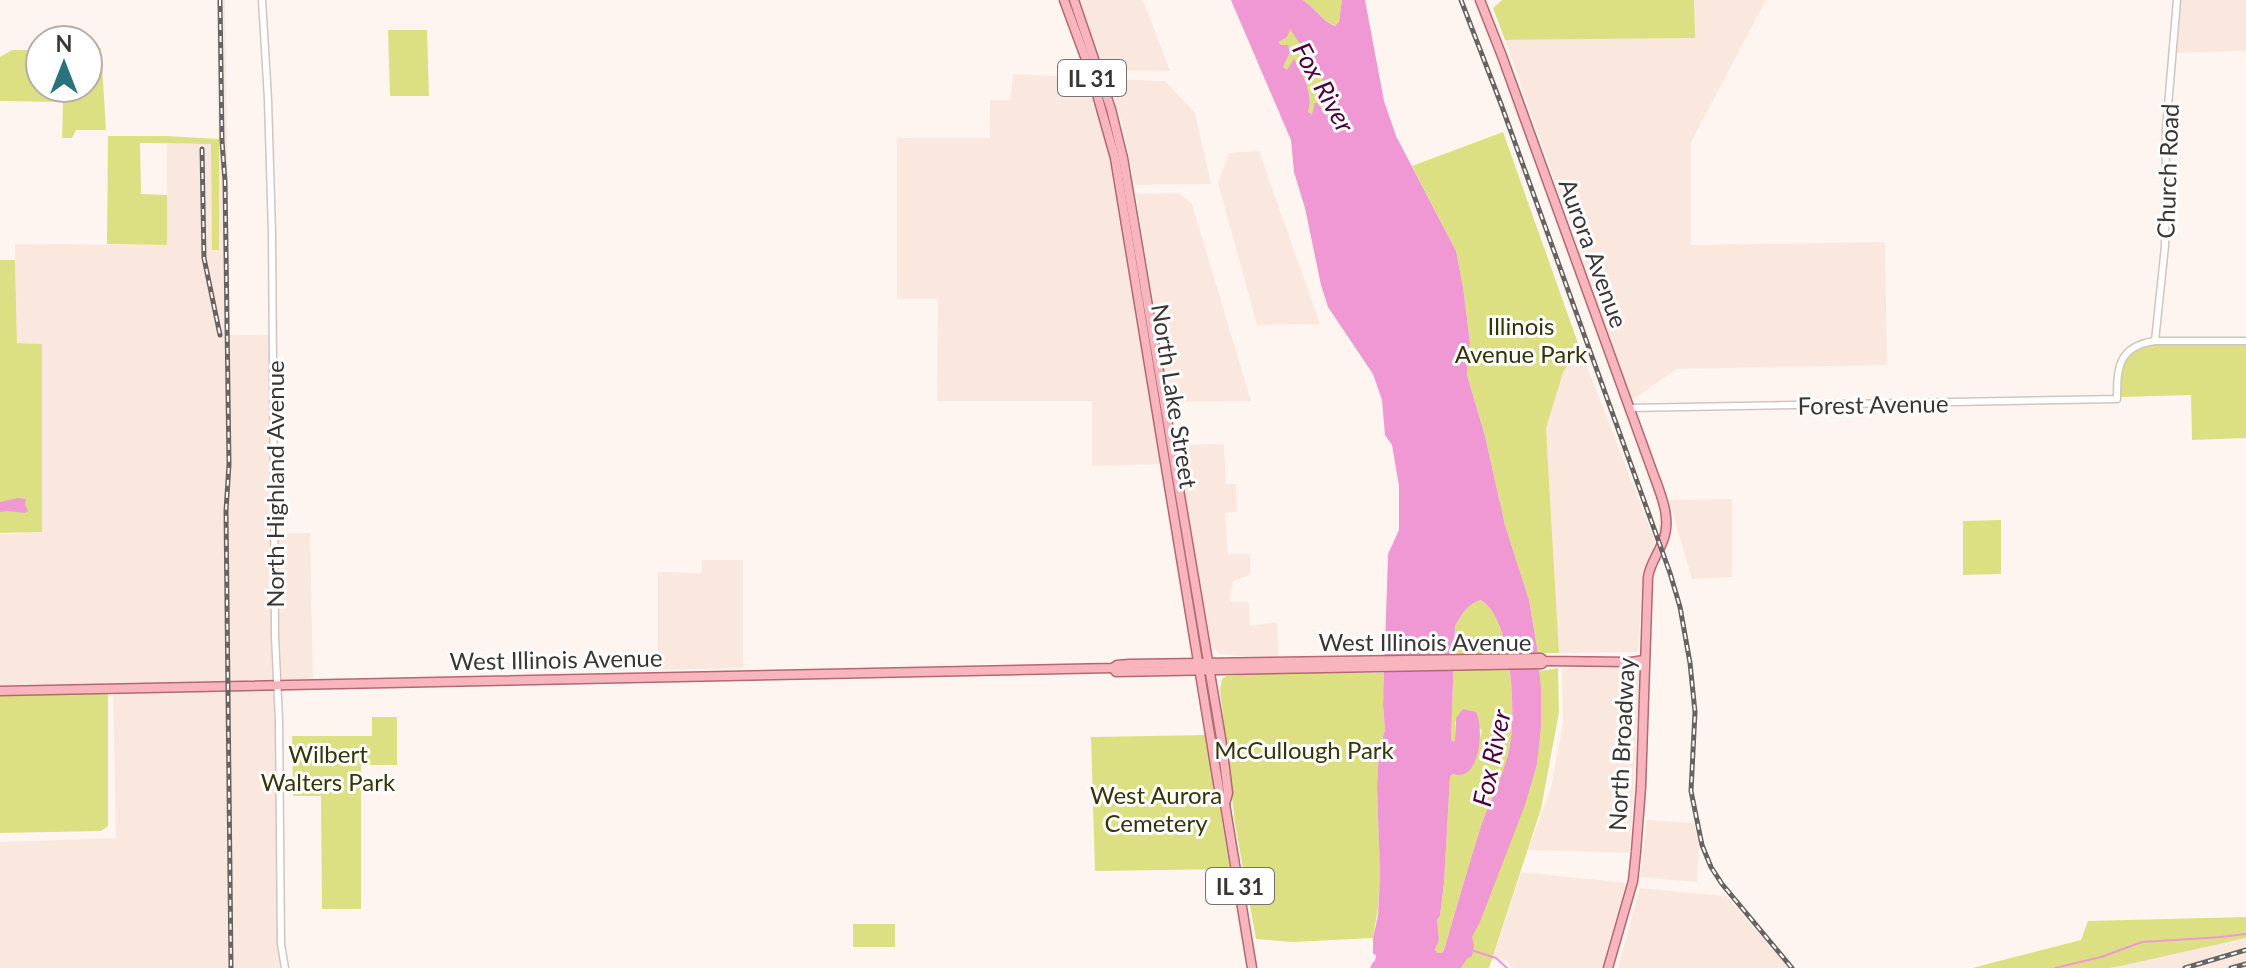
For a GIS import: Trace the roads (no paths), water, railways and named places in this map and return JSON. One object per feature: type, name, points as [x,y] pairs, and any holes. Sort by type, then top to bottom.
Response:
[{"type":"main road","name":"North Lake Street","points":[[1064,0],[1091,73],[1115,158],[1203,667],[1226,769],[1228,793],[1225,804],[1252,968]]},
{"type":"main road","name":"North Lake Street","points":[[1074,0],[1111,109],[1123,158],[1204,645],[1203,667]]},
{"type":"main road","name":"Aurora Avenue","points":[[1481,3],[1660,494],[1667,522]]},
{"type":"main road","name":"North Broadway","points":[[1608,968],[1633,881],[1640,800],[1649,572],[1667,532],[1667,522]]},
{"type":"main road","points":[[1204,645],[1228,663]]},
{"type":"main road","name":"West Illinois Avenue","points":[[0,691],[1113,668],[1117,665],[1203,667],[1467,663],[1541,658],[1544,661],[1644,660]]},
{"type":"main road","name":"West Illinois Avenue","points":[[1203,667],[1228,663],[1380,664]]},
{"type":"street","name":"North Highland Avenue","points":[[262,0],[271,208],[275,636],[281,944],[285,968]]},
{"type":"street","points":[[1481,3],[1491,0]]},
{"type":"street","name":"Church Road","points":[[2155,341],[2165,246],[2166,138],[2177,0]]},
{"type":"street","points":[[2155,341],[2246,341]]},
{"type":"street","name":"Forest Avenue","points":[[1629,408],[2117,399],[2117,371],[2124,356],[2136,346],[2155,341]]},
{"type":"waterway","points":[[2055,968],[2101,957],[2142,942],[2246,934]]},
{"type":"waterway","points":[[1474,951],[1496,958],[1507,968]]},
{"type":"railway","points":[[220,0],[229,464],[226,511],[231,968]]},
{"type":"railway","points":[[1461,0],[1680,607],[1695,712],[1691,791],[1702,845],[1722,884],[1792,968]]},
{"type":"railway","points":[[202,149],[204,258],[220,335]]},
{"type":"railway","points":[[2185,968],[2246,950]]},
{"type":"railway","points":[[2231,968],[2246,964]]},
{"type":"water label","name":"Fox River","points":[[1324,87]]},
{"type":"water label","name":"Fox River","points":[[1491,758]]},
{"type":"park label","name":"Illinois Avenue Park","points":[[1521,339]]},
{"type":"park label","name":"McCullough Park","points":[[1304,749]]},
{"type":"park label","name":"Wilbert Walters Park","points":[[328,767]]},
{"type":"park label","name":"West Aurora Cemetery","points":[[1156,808]]}]
